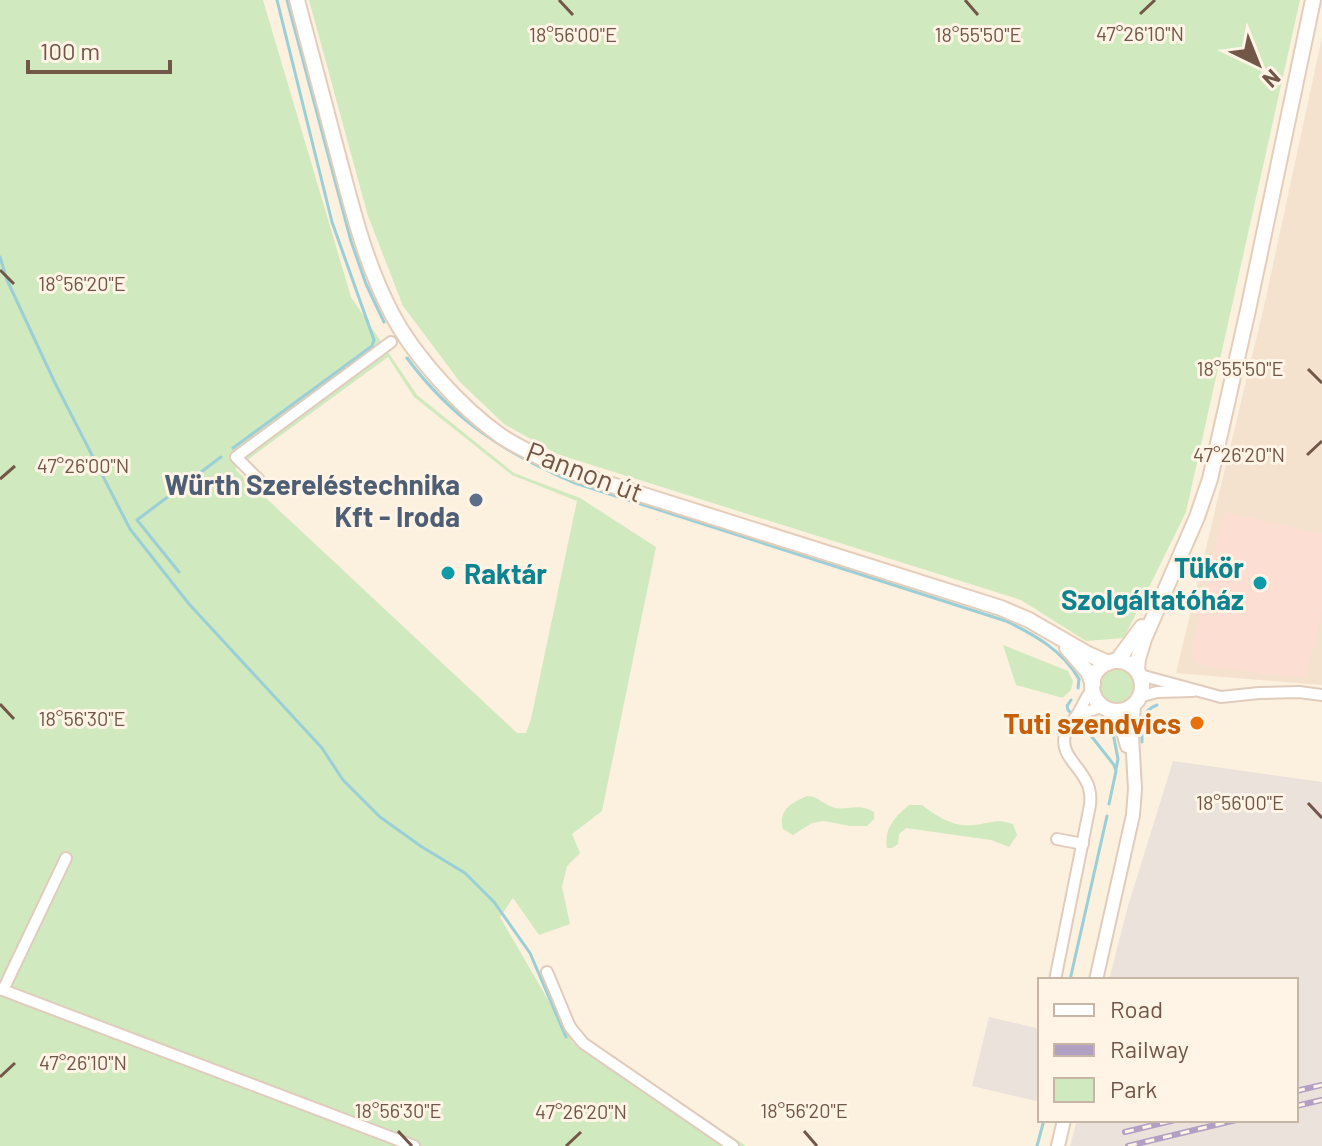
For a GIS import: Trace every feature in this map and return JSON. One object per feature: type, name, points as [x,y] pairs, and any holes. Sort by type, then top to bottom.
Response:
[{"type":"main road","name":"Pannon út","points":[[297,0],[349,199],[369,265],[392,315],[429,368],[465,406],[500,435],[535,456],[577,474],[1001,608],[1046,629],[1088,654],[1113,662]]},
{"type":"main road","points":[[1171,574],[1136,637],[1113,662],[1097,671],[1093,686],[1096,699],[1106,707],[1125,709],[1137,700],[1142,686],[1138,672],[1141,648],[1210,479],[1313,0]]},
{"type":"main road","name":"Pannon út","points":[[1046,629],[1078,658],[1093,686]]},
{"type":"main road","points":[[1113,662],[1128,663],[1138,672]]},
{"type":"street","points":[[259,480],[236,457],[391,342]]},
{"type":"street","points":[[1138,672],[1155,680],[1221,697],[1299,692],[1322,695]]},
{"type":"street","points":[[1055,978],[1090,805],[1089,788],[1068,756],[1064,742],[1070,723],[1078,715],[1093,686]]},
{"type":"street","points":[[1096,978],[1133,815],[1132,735],[1137,700],[1157,692],[1194,691]]},
{"type":"street","points":[[1078,715],[1106,707],[1121,725],[1134,768]]},
{"type":"street","points":[[1057,839],[1083,844]]},
{"type":"street","points":[[66,858],[2,990],[414,1146]]},
{"type":"street","points":[[547,972],[570,1027],[583,1043],[733,1146]]},
{"type":"street","points":[[1058,1146],[1064,1122]]},
{"type":"shaded area","points":[[1322,37],[1322,685],[1176,673],[1265,302]]},
{"type":"shaded area","points":[[1224,512],[1322,534],[1322,610],[1306,678],[1209,667],[1199,664],[1193,656],[1193,644]]},
{"type":"shaded area","points":[[1173,761],[1322,782],[1322,1146],[1070,1146],[1076,1122],[1298,1122],[1298,978],[1110,978],[1128,906]]},
{"type":"shaded area","points":[[989,1017],[1038,1029],[1038,1102],[972,1086]]},
{"type":"green space","points":[[0,0],[263,0],[351,297],[417,395],[514,473],[580,498],[656,547],[602,811],[572,834],[580,853],[567,866],[562,887],[570,924],[539,935],[513,898],[500,917],[573,1043],[649,1081],[746,1146],[0,1146]],"holes":[[[388,357],[414,397],[512,475],[577,501],[526,733],[517,733],[235,469]]]},
{"type":"green space","points":[[309,0],[1300,0],[1186,512],[1124,638],[1086,641],[1021,600],[557,454],[504,424],[460,382],[403,306],[368,216]]},
{"type":"green space","points":[[1003,645],[1068,671],[1073,681],[1071,690],[1063,698],[1016,685]]},
{"type":"green space","points":[[1118,667],[1131,672],[1136,685],[1131,698],[1118,703],[1105,698],[1100,685],[1105,672]]},
{"type":"green space","points":[[807,796],[838,808],[868,809],[874,812],[874,819],[867,826],[824,821],[812,823],[793,835],[783,829],[782,817],[791,805]]},
{"type":"green space","points":[[909,805],[922,805],[960,825],[1007,822],[1013,824],[1017,835],[1009,847],[991,840],[906,828],[899,834],[898,844],[887,848],[887,835],[892,824]]},
{"type":"waterway","points":[[233,448],[372,346],[374,340],[332,222],[277,0]]},
{"type":"waterway","points":[[287,0],[351,241],[384,322]]},
{"type":"waterway","points":[[0,257],[7,280],[55,383],[130,529],[189,604],[322,748],[343,780],[380,817],[465,873],[494,902],[530,953],[566,1037]]},
{"type":"waterway","points":[[407,358],[424,380],[462,417],[503,447],[550,472],[575,483],[1006,621],[1056,652],[1079,679],[1078,688]]},
{"type":"waterway","points":[[179,572],[137,520],[221,457]]},
{"type":"waterway","points":[[1071,700],[1068,710],[1114,765],[1116,771],[1109,804]]},
{"type":"waterway","points":[[1142,742],[1144,716],[1157,705]]},
{"type":"waterway","points":[[1113,733],[1118,759],[1116,769]]},
{"type":"waterway","points":[[1070,978],[1107,816]]},
{"type":"waterway","points":[[1037,1146],[1043,1122]]},
{"type":"railway","points":[[1298,1091],[1322,1085]]},
{"type":"railway","points":[[1298,1106],[1322,1100]]},
{"type":"railway","points":[[1125,1132],[1167,1122]]},
{"type":"railway","points":[[1128,1146],[1228,1122]]},
{"type":"place","name":"Würth Szereléstechnika Kft - Iroda","points":[[476,500]]},
{"type":"place","name":"Raktár","points":[[448,573]]},
{"type":"place","name":"Tükör Szolgáltatóház","points":[[1260,583]]},
{"type":"place","name":"Tuti szendvics","points":[[1197,723]]}]
